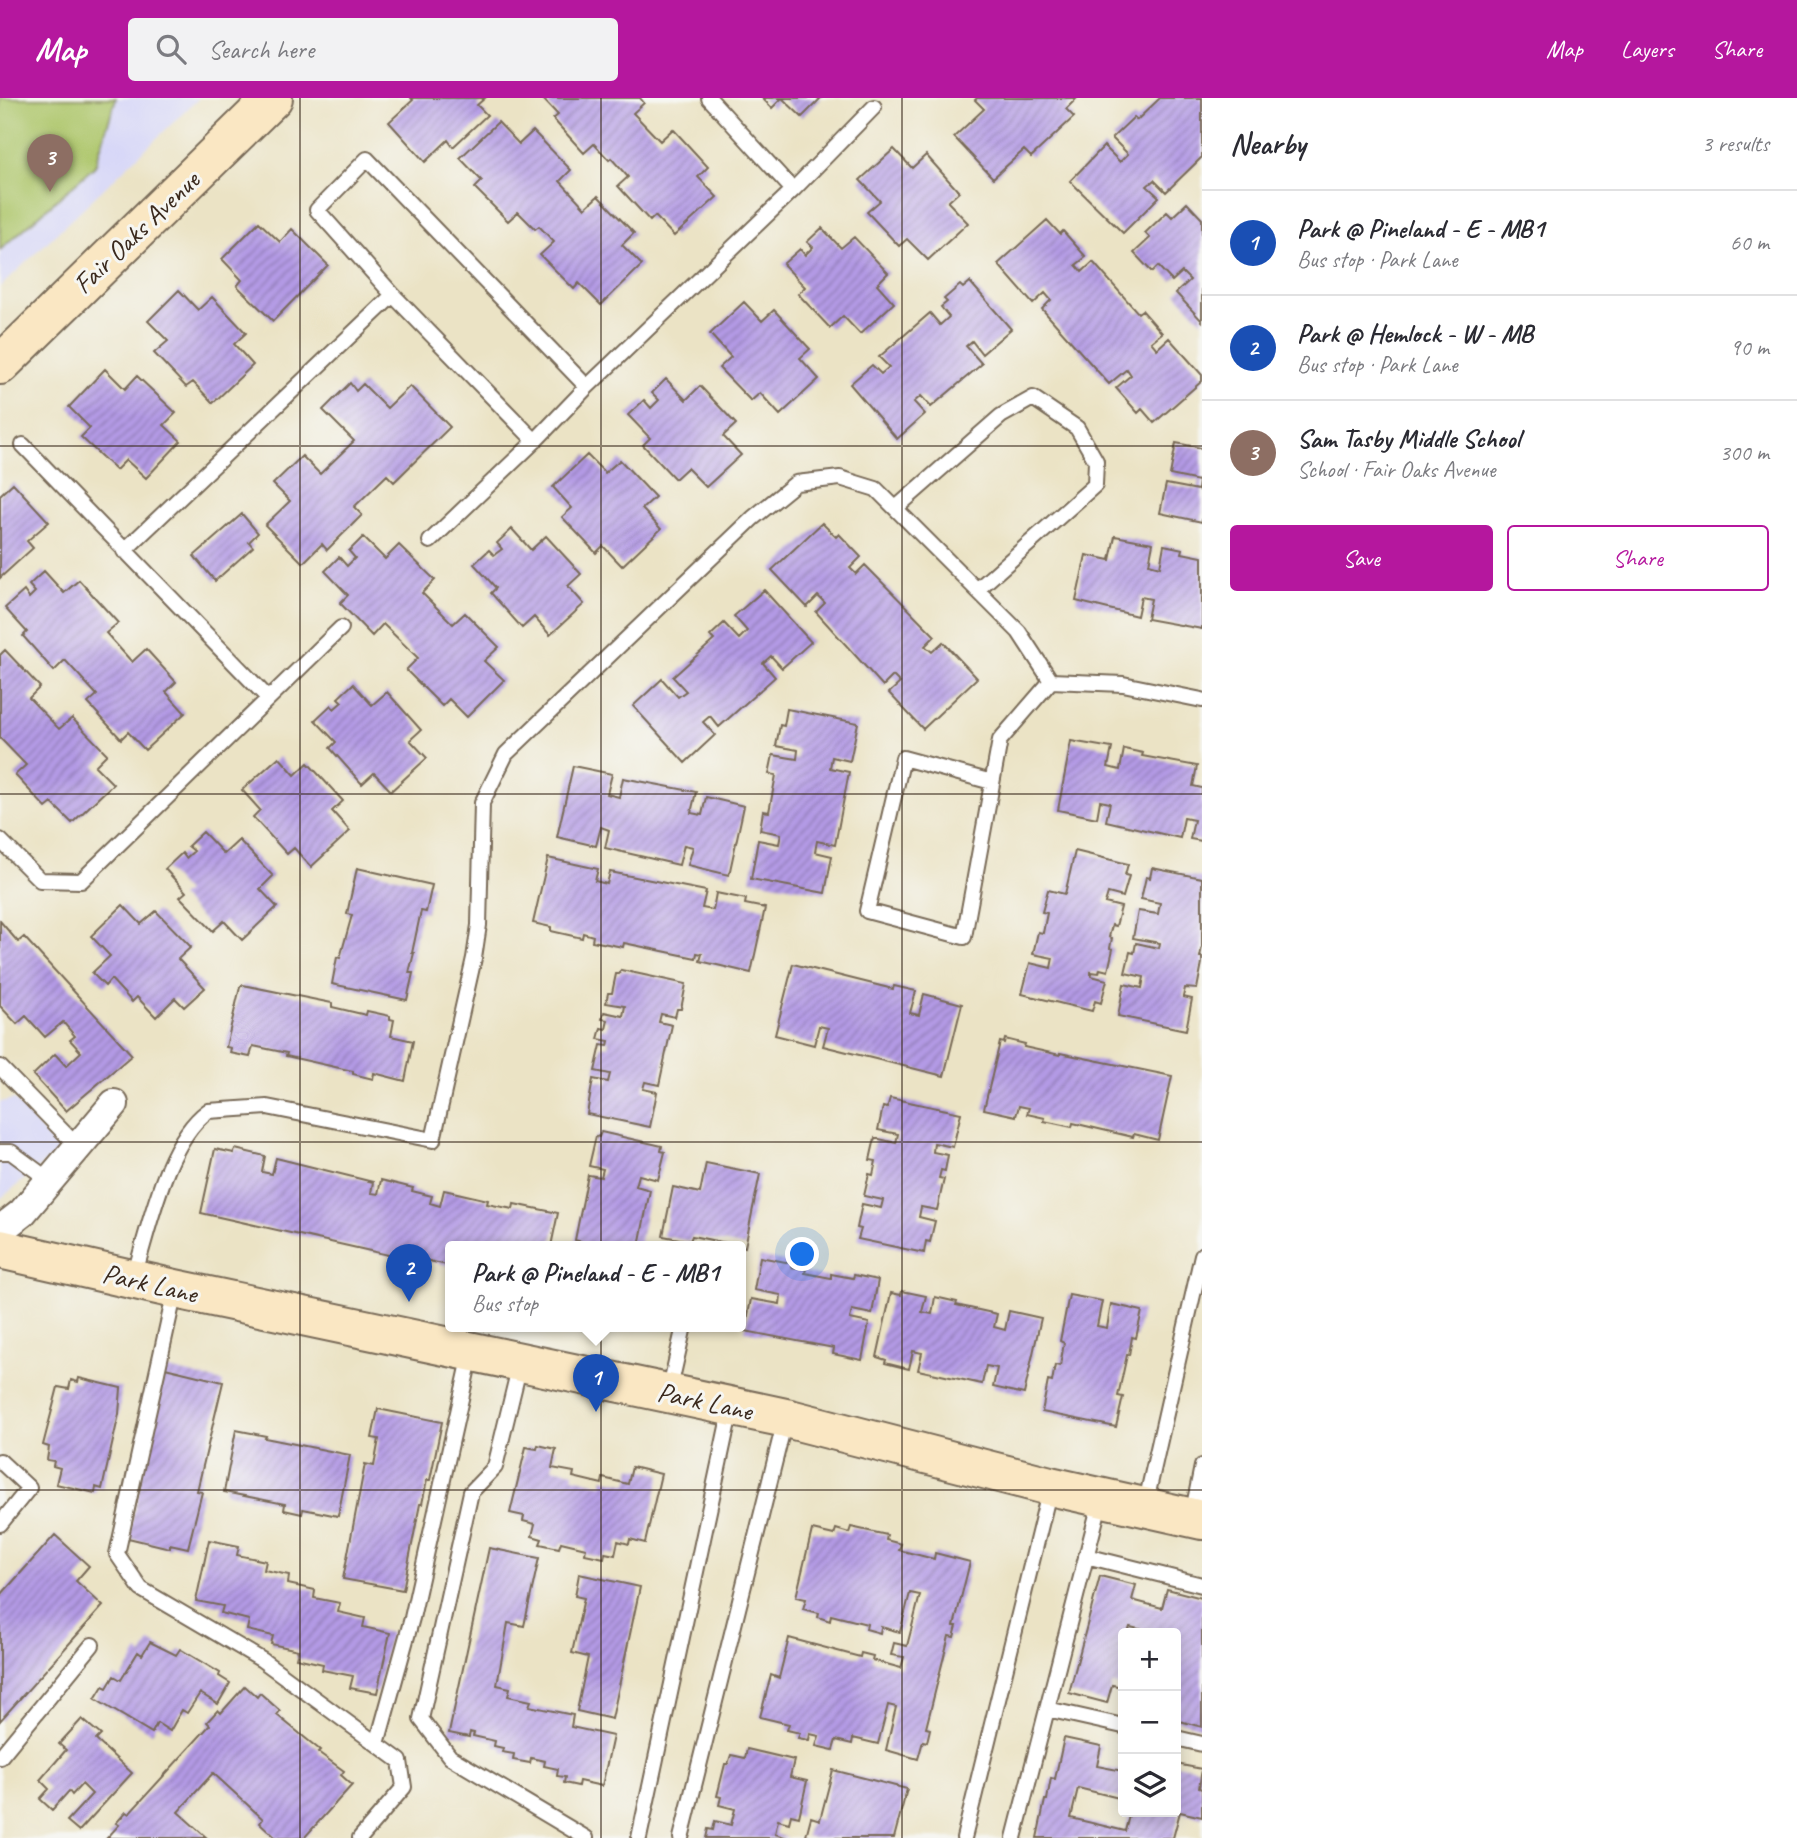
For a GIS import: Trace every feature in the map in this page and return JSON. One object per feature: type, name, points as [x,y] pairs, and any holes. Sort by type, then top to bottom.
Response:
[{"type":"main road","name":"Fair Oaks Avenue","points":[[0,365],[273,98]]},
{"type":"main road","name":"Park Lane","points":[[0,1249],[133,1280],[786,1418],[1050,1486],[1197,1519]]},
{"type":"street","points":[[0,1230],[22,1213],[114,1104]]},
{"type":"lane","points":[[709,98],[793,190]]},
{"type":"lane","points":[[430,541],[793,190],[874,107]]},
{"type":"lane","points":[[535,441],[393,295],[317,210],[367,159],[587,387]]},
{"type":"lane","points":[[124,551],[393,295]]},
{"type":"lane","points":[[896,509],[1001,416],[1033,398],[1077,428],[1096,461],[1095,485],[977,590]]},
{"type":"lane","points":[[23,445],[267,697]]},
{"type":"lane","points":[[133,1280],[171,1157],[200,1116],[208,1111],[267,1107],[433,1140],[479,925],[482,803],[506,754],[752,518],[796,483],[840,478],[876,489],[1019,632],[1051,681]]},
{"type":"lane","points":[[0,840],[40,880],[81,881],[267,697],[341,628]]},
{"type":"lane","points":[[1051,681],[1122,684],[1202,700]]},
{"type":"lane","points":[[992,782],[903,758],[867,911],[964,937],[1000,740],[1051,681]]},
{"type":"lane","points":[[0,1067],[78,1147]]},
{"type":"lane","points":[[0,1153],[11,1152],[49,1180]]},
{"type":"lane","points":[[1145,1507],[1202,1255]]},
{"type":"lane","points":[[175,1289],[117,1554],[141,1589],[262,1660],[400,1761],[404,1787],[360,1838]]},
{"type":"lane","points":[[668,1393],[683,1332]]},
{"type":"lane","points":[[377,1744],[412,1618],[472,1352]]},
{"type":"lane","points":[[520,1363],[495,1467],[471,1492],[421,1720],[450,1757],[586,1838]]},
{"type":"lane","points":[[639,1838],[732,1407]]},
{"type":"lane","points":[[681,1838],[786,1418]]},
{"type":"lane","points":[[0,1461],[29,1488],[0,1524]]},
{"type":"lane","points":[[1197,1519],[1202,1465]]},
{"type":"lane","points":[[964,1838],[1050,1486]]},
{"type":"lane","points":[[1014,1838],[1101,1498]]},
{"type":"lane","points":[[1086,1556],[1202,1585]]},
{"type":"lane","points":[[0,1757],[92,1645]]},
{"type":"lane","points":[[1047,1709],[1118,1725]]},
{"type":"lane","points":[[1181,1739],[1202,1744]]},
{"type":"shaded area","points":[[0,98],[199,98],[0,287]]},
{"type":"shaded area","points":[[14,1099],[59,1151],[0,1199],[0,1102]]},
{"type":"green space","points":[[0,98],[116,98],[95,166],[0,250]]},
{"type":"building","points":[[411,98],[485,98],[477,105],[487,115],[453,147],[448,140],[425,162],[389,122],[413,100]]},
{"type":"building","points":[[542,98],[640,98],[644,103],[633,113],[660,141],[673,129],[708,167],[698,177],[717,197],[674,236],[655,216],[650,221],[618,186],[628,177],[611,158],[609,160],[594,144],[584,153],[553,119],[558,115]]},
{"type":"building","points":[[762,98],[782,98],[772,108]]},
{"type":"building","points":[[782,98],[821,98],[802,117]]},
{"type":"building","points":[[1077,98],[1066,109],[1074,117],[1031,157],[1024,150],[993,178],[954,137],[984,109],[975,100]]},
{"type":"building","points":[[1160,98],[1202,98],[1202,157],[1166,192],[1154,180],[1147,186],[1159,197],[1123,233],[1070,181],[1104,146],[1120,162],[1128,154],[1112,138],[1134,117],[1137,120]]},
{"type":"building","points":[[498,122],[519,144],[533,131],[571,170],[560,181],[585,208],[598,196],[634,233],[622,245],[642,265],[601,305],[579,283],[574,289],[540,255],[554,242],[539,226],[535,229],[518,212],[508,221],[475,188],[482,181],[460,158]]},
{"type":"building","points":[[894,149],[912,168],[926,155],[959,192],[948,202],[968,223],[928,260],[907,239],[899,246],[867,212],[880,201],[860,180]]},
{"type":"building","points":[[1187,203],[1202,219],[1202,321],[1176,293],[1190,280],[1182,272],[1172,281],[1158,266],[1152,272],[1134,253],[1150,238],[1145,233],[1167,212],[1172,217]]},
{"type":"building","points":[[1047,220],[1060,234],[1063,231],[1086,257],[1076,265],[1082,272],[1093,262],[1138,313],[1142,310],[1162,333],[1151,342],[1157,349],[1169,338],[1202,375],[1202,381],[1154,423],[1142,409],[1138,413],[1116,388],[1131,375],[1127,369],[1109,384],[1042,309],[1051,300],[1045,293],[1033,304],[998,264]]},
{"type":"building","points":[[259,222],[280,242],[292,229],[328,265],[273,321],[237,286],[242,280],[222,259]]},
{"type":"building","points":[[822,228],[841,248],[854,237],[888,273],[877,284],[894,303],[860,334],[843,316],[830,328],[798,294],[805,287],[783,264],[800,249],[805,255],[813,247],[807,242]]},
{"type":"building","points":[[970,282],[1011,329],[982,354],[972,341],[966,346],[982,364],[931,407],[921,396],[914,402],[925,414],[897,439],[850,384],[872,365],[881,374],[889,367],[879,357],[930,313],[940,325],[949,317],[941,307],[947,302],[944,299],[960,285],[963,288]]},
{"type":"building","points":[[179,290],[198,310],[212,297],[246,333],[234,344],[253,365],[213,403],[193,382],[186,387],[154,353],[168,341],[148,321]]},
{"type":"building","points":[[744,302],[762,321],[774,310],[810,349],[800,358],[819,379],[780,415],[760,393],[751,401],[719,368],[731,357],[710,334]]},
{"type":"building","points":[[105,369],[125,389],[137,376],[176,413],[164,425],[181,441],[146,478],[126,460],[116,470],[81,437],[90,428],[69,407]]},
{"type":"building","points":[[666,379],[686,400],[700,386],[736,424],[723,436],[741,455],[706,487],[687,468],[675,479],[643,445],[650,438],[628,415],[644,400],[651,408],[659,400],[652,393]]},
{"type":"building","points":[[350,383],[356,391],[363,384],[387,408],[410,386],[450,427],[394,482],[387,475],[354,507],[362,515],[327,550],[322,544],[303,563],[265,525],[290,501],[273,484],[302,456],[320,474],[354,441],[323,410]]},
{"type":"building","points":[[1176,443],[1202,448],[1202,522],[1160,513],[1166,484],[1198,490],[1199,481],[1170,475]]},
{"type":"building","points":[[587,455],[605,473],[620,460],[655,497],[642,509],[661,529],[622,566],[603,546],[596,553],[562,517],[572,508],[553,487]]},
{"type":"building","points":[[13,483],[49,522],[27,541],[33,548],[0,578],[0,495]]},
{"type":"building","points":[[242,514],[258,533],[249,542],[253,547],[215,581],[194,556]]},
{"type":"building","points":[[822,523],[836,537],[839,534],[861,557],[850,568],[856,574],[865,565],[935,636],[925,646],[932,652],[943,642],[977,678],[923,729],[889,693],[900,683],[893,676],[883,686],[816,612],[825,603],[818,596],[807,607],[772,570]]},
{"type":"building","points":[[512,529],[531,550],[546,536],[581,574],[568,586],[584,604],[550,635],[534,617],[522,628],[491,593],[496,588],[474,564],[489,550],[494,555],[502,549],[497,543]]},
{"type":"building","points":[[1115,536],[1153,543],[1149,564],[1160,567],[1164,545],[1183,549],[1182,553],[1202,557],[1202,629],[1147,619],[1151,599],[1141,597],[1137,616],[1076,601],[1086,555],[1110,560]]},
{"type":"building","points":[[363,537],[385,559],[399,545],[435,580],[422,593],[453,624],[465,613],[499,647],[484,661],[504,680],[467,717],[449,699],[442,706],[406,670],[418,658],[383,624],[372,636],[340,603],[348,595],[325,571],[339,557],[347,566],[355,558],[349,551]]},
{"type":"building","points":[[44,571],[64,593],[79,580],[118,623],[106,633],[132,662],[146,649],[176,682],[166,692],[185,713],[145,750],[128,732],[121,739],[88,703],[97,695],[65,660],[54,671],[23,636],[27,632],[5,608],[24,591],[29,598],[35,592],[29,585]]},
{"type":"building","points":[[764,590],[811,642],[782,668],[771,656],[763,663],[775,677],[719,727],[710,716],[703,722],[715,735],[685,763],[633,706],[662,679],[678,697],[686,691],[673,677],[714,640],[710,636],[724,623],[739,639],[747,631],[734,616]]},
{"type":"building","points":[[5,650],[40,687],[29,698],[59,729],[72,718],[107,754],[95,766],[113,784],[72,823],[52,803],[46,808],[15,775],[26,765],[0,738],[0,655]]},
{"type":"building","points":[[353,684],[372,705],[387,692],[421,730],[410,740],[427,758],[391,791],[374,773],[362,784],[330,748],[336,742],[315,720],[331,705],[334,709],[342,702],[338,698]]},
{"type":"building","points":[[787,709],[858,723],[850,761],[832,757],[830,768],[849,772],[835,845],[817,841],[815,852],[832,856],[825,893],[751,879],[758,840],[779,844],[781,834],[760,830],[763,811],[769,812],[776,775],[769,774],[773,755],[797,759],[798,750],[776,746],[780,725],[784,726]]},
{"type":"building","points":[[1071,741],[1112,748],[1108,767],[1120,770],[1124,749],[1143,753],[1142,756],[1197,766],[1193,786],[1202,788],[1202,841],[1190,839],[1194,820],[1184,818],[1180,838],[1106,821],[1110,803],[1100,801],[1097,818],[1058,810]]},
{"type":"building","points":[[279,757],[295,775],[308,763],[343,801],[332,811],[350,831],[311,867],[294,848],[287,854],[253,817],[260,810],[242,790]]},
{"type":"building","points":[[573,766],[612,774],[607,794],[619,797],[623,778],[696,792],[691,813],[702,815],[706,797],[744,806],[729,875],[688,865],[693,847],[684,845],[679,865],[605,848],[609,830],[601,827],[596,846],[557,837]]},
{"type":"building","points":[[203,832],[224,854],[239,840],[273,876],[260,889],[277,907],[242,940],[224,921],[213,931],[180,897],[186,892],[165,869],[182,853],[186,858],[194,851],[188,846]]},
{"type":"building","points":[[1075,851],[1128,864],[1125,875],[1129,876],[1123,897],[1108,893],[1105,903],[1121,907],[1116,926],[1112,925],[1109,937],[1112,938],[1110,948],[1113,949],[1108,971],[1100,969],[1099,973],[1091,972],[1091,976],[1107,980],[1101,1003],[1095,1001],[1092,1011],[1022,994],[1030,963],[1051,968],[1053,958],[1033,954],[1038,932],[1043,933],[1047,913],[1042,912],[1048,890],[1065,894]]},
{"type":"building","points":[[548,858],[598,869],[595,881],[607,884],[610,872],[706,891],[702,908],[713,910],[716,893],[746,899],[745,904],[765,908],[751,973],[700,961],[702,954],[697,953],[696,958],[624,943],[623,947],[592,941],[593,936],[583,933],[582,938],[551,931],[551,927],[533,923]]},
{"type":"building","points":[[357,868],[432,885],[426,912],[421,911],[412,953],[409,973],[413,973],[407,1000],[332,984],[337,957],[340,958],[352,915],[347,914]]},
{"type":"building","points":[[1152,868],[1202,878],[1202,963],[1197,989],[1185,988],[1183,997],[1192,999],[1186,1030],[1118,1016],[1124,984],[1142,988],[1144,977],[1125,973],[1130,952],[1134,953],[1136,943],[1159,948],[1160,943],[1133,938],[1138,911],[1158,914],[1160,903],[1141,899],[1146,877],[1150,878]]},
{"type":"building","points":[[123,905],[141,924],[156,911],[191,947],[178,959],[205,988],[184,1007],[175,998],[156,1017],[137,997],[132,1002],[111,979],[105,986],[92,973],[110,956],[91,936]]},
{"type":"building","points":[[0,921],[18,942],[24,937],[132,1055],[66,1111],[33,1075],[55,1054],[66,1066],[81,1052],[70,1040],[75,1036],[63,1022],[45,1037],[26,1016],[17,1024],[0,1006]]},
{"type":"building","points":[[793,964],[893,989],[894,986],[916,991],[910,1013],[919,1015],[924,994],[962,1004],[944,1076],[823,1046],[828,1028],[819,1026],[814,1045],[775,1035]]},
{"type":"building","points":[[621,970],[686,984],[681,1009],[677,1009],[675,1017],[661,1014],[659,1022],[672,1025],[659,1085],[645,1082],[643,1089],[657,1092],[650,1127],[587,1114],[593,1079],[608,1082],[610,1074],[595,1071],[601,1045],[608,1046],[609,1041],[598,1039],[601,1028],[606,1029],[608,1020],[602,1019],[604,1012],[623,1016],[625,1006],[606,1003],[608,993],[612,993],[616,974]]},
{"type":"building","points":[[243,985],[332,1003],[332,1007],[366,1015],[367,1011],[390,1016],[390,1019],[394,1020],[391,1036],[413,1041],[405,1081],[374,1073],[373,1079],[353,1074],[353,1071],[253,1046],[250,1057],[230,1053],[231,1048],[226,1047],[240,987]]},
{"type":"building","points":[[1005,1039],[1025,1044],[1024,1047],[1060,1055],[1172,1076],[1158,1140],[1073,1123],[1072,1127],[1044,1121],[1045,1118],[1027,1114],[1029,1108],[1019,1106],[1016,1116],[984,1109],[1000,1042],[1004,1043]]},
{"type":"building","points":[[890,1098],[961,1113],[953,1147],[934,1143],[933,1152],[948,1155],[945,1171],[941,1170],[939,1178],[944,1179],[937,1210],[921,1207],[919,1217],[935,1221],[924,1253],[858,1239],[861,1229],[857,1228],[862,1204],[881,1208],[883,1200],[864,1196],[869,1174],[873,1175],[876,1161],[870,1160],[875,1138],[896,1143],[898,1134],[878,1130],[883,1107],[887,1108]]},
{"type":"building","points":[[601,1132],[662,1146],[661,1151],[665,1152],[658,1180],[639,1175],[636,1186],[650,1190],[640,1241],[575,1240],[588,1175],[601,1177],[603,1169],[589,1166],[596,1136],[599,1137]]},
{"type":"building","points":[[215,1149],[234,1153],[235,1149],[265,1156],[262,1172],[272,1174],[276,1158],[373,1182],[371,1193],[378,1194],[381,1180],[432,1196],[430,1203],[440,1206],[444,1190],[488,1200],[487,1204],[513,1209],[514,1204],[558,1213],[552,1241],[445,1241],[445,1265],[416,1258],[415,1261],[201,1213]]},
{"type":"building","points":[[706,1163],[760,1174],[746,1242],[716,1241],[692,1236],[690,1241],[663,1236],[673,1187],[700,1193]]},
{"type":"building","points":[[760,1257],[791,1263],[791,1267],[806,1269],[805,1273],[831,1278],[831,1274],[853,1278],[854,1275],[878,1280],[872,1314],[852,1310],[850,1319],[869,1323],[862,1360],[833,1354],[834,1348],[746,1331],[751,1299],[780,1304],[781,1295],[754,1290]]},
{"type":"building","points":[[902,1291],[926,1296],[922,1312],[932,1314],[935,1297],[957,1302],[956,1305],[997,1314],[994,1327],[1005,1330],[1009,1311],[1041,1318],[1024,1394],[993,1387],[997,1368],[986,1366],[982,1384],[918,1370],[922,1353],[913,1351],[909,1369],[885,1363],[886,1360],[877,1357],[891,1293],[901,1295]]},
{"type":"building","points":[[1069,1295],[1102,1301],[1097,1326],[1107,1328],[1111,1304],[1142,1311],[1136,1338],[1132,1337],[1127,1355],[1118,1396],[1123,1397],[1116,1427],[1042,1412],[1048,1381],[1052,1382],[1055,1365],[1060,1366],[1064,1343],[1060,1341]]},
{"type":"building","points":[[165,1368],[223,1382],[197,1491],[202,1492],[188,1548],[170,1544],[170,1548],[128,1538],[141,1482],[137,1481]]},
{"type":"building","points":[[79,1378],[121,1388],[119,1414],[102,1489],[96,1487],[95,1493],[56,1484],[60,1468],[53,1466],[54,1461],[47,1460],[49,1447],[43,1445],[58,1387],[69,1389],[71,1380],[78,1382]]},
{"type":"building","points":[[378,1409],[442,1422],[430,1480],[427,1480],[420,1504],[403,1590],[343,1579],[365,1464],[374,1466],[379,1439],[372,1438]]},
{"type":"building","points":[[236,1430],[350,1455],[338,1516],[303,1509],[302,1514],[284,1510],[285,1504],[224,1492]]},
{"type":"building","points":[[538,1445],[556,1449],[552,1468],[574,1472],[573,1477],[602,1484],[603,1478],[628,1484],[632,1467],[661,1474],[645,1543],[630,1539],[629,1544],[618,1541],[615,1555],[605,1553],[604,1558],[585,1554],[586,1548],[561,1542],[559,1548],[540,1544],[542,1539],[532,1536],[535,1524],[523,1521],[524,1516],[510,1513],[526,1447],[537,1449]]},
{"type":"building","points":[[851,1527],[887,1535],[886,1540],[901,1544],[899,1550],[934,1559],[935,1553],[970,1562],[954,1626],[957,1626],[954,1637],[949,1636],[926,1728],[930,1729],[927,1742],[923,1741],[918,1759],[886,1750],[896,1707],[888,1705],[878,1744],[853,1738],[852,1744],[836,1740],[833,1750],[816,1746],[819,1736],[810,1734],[809,1740],[798,1738],[800,1733],[787,1730],[789,1724],[760,1717],[771,1675],[779,1678],[789,1638],[860,1657],[861,1653],[873,1656],[872,1660],[901,1668],[904,1657],[891,1655],[894,1643],[907,1646],[920,1595],[910,1593],[900,1632],[881,1627],[880,1633],[866,1629],[867,1624],[831,1615],[830,1621],[818,1617],[819,1613],[803,1609],[806,1599],[796,1597],[812,1530],[834,1535],[836,1529],[849,1533]]},
{"type":"building","points":[[55,1535],[89,1566],[76,1581],[103,1606],[0,1721],[0,1596]]},
{"type":"building","points":[[209,1540],[239,1546],[237,1555],[266,1561],[264,1570],[289,1575],[288,1584],[315,1590],[314,1598],[340,1603],[338,1612],[365,1618],[363,1627],[390,1633],[377,1693],[350,1688],[353,1676],[322,1670],[323,1664],[296,1658],[298,1650],[271,1644],[273,1636],[247,1630],[249,1620],[221,1613],[223,1606],[196,1601]]},
{"type":"building","points":[[489,1548],[539,1558],[524,1626],[508,1623],[497,1685],[510,1688],[508,1696],[531,1701],[529,1706],[573,1715],[571,1727],[613,1736],[602,1786],[579,1781],[578,1786],[564,1783],[565,1777],[557,1776],[558,1769],[544,1766],[545,1761],[531,1758],[530,1763],[513,1760],[514,1754],[502,1752],[503,1748],[494,1746],[495,1741],[473,1736],[474,1733],[470,1732],[469,1737],[449,1733]]},
{"type":"building","points":[[579,1574],[640,1587],[612,1719],[577,1711],[588,1657],[572,1653],[584,1598],[575,1596]]},
{"type":"building","points":[[1100,1576],[1136,1585],[1132,1600],[1162,1608],[1167,1589],[1202,1598],[1202,1727],[1181,1721],[1181,1628],[1118,1628],[1118,1686],[1112,1685],[1107,1703],[1069,1693]]},
{"type":"building","points":[[150,1642],[176,1655],[180,1649],[220,1673],[219,1676],[230,1683],[218,1704],[200,1693],[187,1713],[182,1710],[170,1731],[157,1723],[152,1733],[95,1699],[103,1686],[107,1688],[114,1676],[121,1680],[138,1652],[142,1655]]},
{"type":"building","points":[[245,1686],[257,1697],[260,1693],[280,1711],[277,1715],[344,1771],[341,1775],[352,1785],[304,1838],[276,1838],[260,1823],[263,1819],[213,1773],[178,1812],[207,1838],[107,1838],[126,1812],[129,1814],[210,1725],[207,1722],[218,1710],[221,1713]]},
{"type":"building","points":[[82,1719],[101,1735],[96,1740],[132,1773],[79,1831],[67,1821],[92,1794],[82,1784],[72,1795],[69,1791],[52,1810],[40,1799],[49,1789],[40,1780],[66,1750],[59,1744]]},
{"type":"building","points":[[1064,1738],[1101,1746],[1097,1766],[1118,1770],[1118,1798],[1078,1788],[1071,1818],[1125,1831],[1129,1817],[1179,1817],[1173,1838],[1037,1838],[1051,1778],[1055,1779]]},
{"type":"building","points":[[747,1749],[794,1760],[790,1777],[807,1781],[799,1817],[791,1815],[789,1823],[778,1820],[775,1834],[788,1838],[706,1838],[708,1829],[713,1830],[715,1821],[731,1825],[735,1809],[719,1805],[721,1797],[717,1796],[725,1764],[728,1764],[731,1755],[745,1758]]},
{"type":"building","points":[[1181,1765],[1202,1769],[1199,1788],[1202,1789],[1202,1817],[1181,1812]]},
{"type":"building","points":[[833,1770],[907,1789],[894,1838],[806,1836],[811,1817],[820,1820]]},
{"type":"place","name":"Sam Tasby Middle School","points":[[50,192]]},
{"type":"place","name":"Park @ Hemlock - W - MB","points":[[409,1302]]},
{"type":"place","name":"Park @ Pineland - E - MB1","points":[[596,1412]]}]
